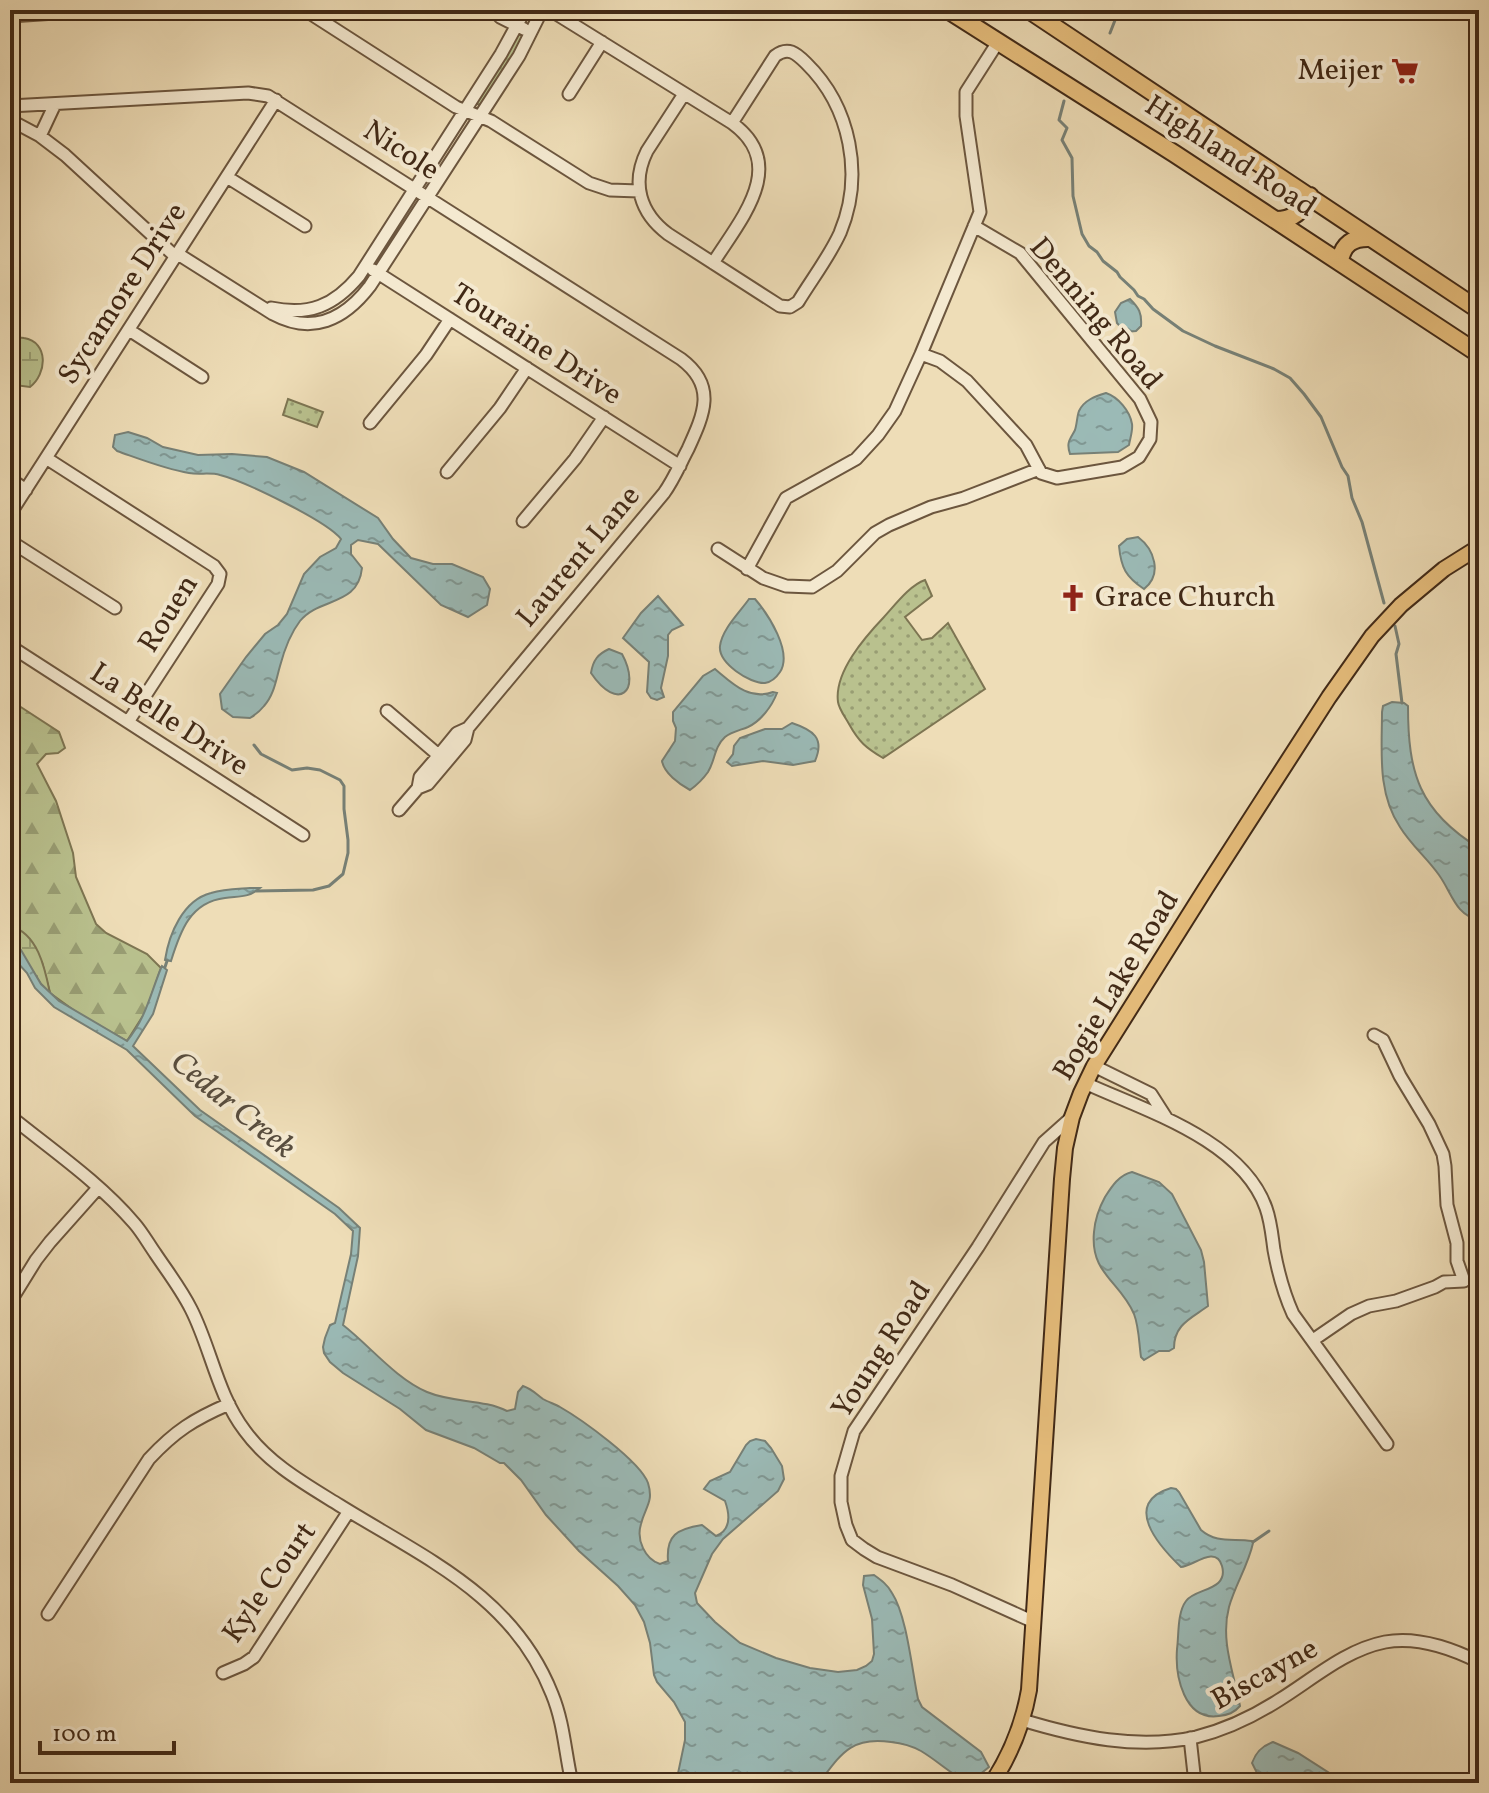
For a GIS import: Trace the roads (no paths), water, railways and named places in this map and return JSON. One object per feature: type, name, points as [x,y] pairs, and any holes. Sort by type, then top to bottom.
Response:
[{"type":"highway","name":"Highland Road","points":[[948,10],[1479,354]]},
{"type":"highway","name":"Highland Road","points":[[1029,10],[1479,310]]},
{"type":"highway","points":[[1276,220],[1295,215],[1310,196]]},
{"type":"highway","points":[[1340,262],[1343,249],[1350,241],[1371,238]]},
{"type":"main road","name":"Bogie Lake Road","points":[[992,1783],[1009,1753],[1022,1720],[1029,1690],[1062,1179],[1072,1117],[1085,1083],[1214,875],[1360,652],[1415,591],[1479,547]]},
{"type":"street","points":[[10,16],[101,10]]},
{"type":"street","points":[[305,10],[456,107],[491,121],[594,186],[639,191]]},
{"type":"street","points":[[495,10],[500,17],[532,33]]},
{"type":"street","points":[[259,304],[301,311],[324,305],[343,293],[366,265],[415,189],[518,26],[525,10]]},
{"type":"street","points":[[10,120],[40,136],[72,161],[177,255],[273,314],[303,324],[324,322],[352,306],[379,273],[532,33],[542,10]]},
{"type":"street","points":[[550,10],[732,123],[752,145],[759,180],[750,204],[713,263]]},
{"type":"street","points":[[569,94],[602,42]]},
{"type":"street","points":[[747,569],[786,498],[856,459],[895,411],[980,212],[966,116],[966,92],[998,42]]},
{"type":"street","points":[[684,94],[644,157],[639,173],[643,205],[655,223],[668,234],[785,307],[792,306],[798,302],[832,249],[843,225],[851,193],[852,170],[845,125],[822,82],[796,54],[787,50],[773,58],[732,123]]},
{"type":"street","name":"Nicole","points":[[10,106],[265,94],[684,361],[701,382],[705,403]]},
{"type":"street","name":"Sycamore Drive","points":[[10,514],[276,100]]},
{"type":"street","points":[[40,136],[55,104]]},
{"type":"street","points":[[227,177],[305,226]]},
{"type":"street","name":"Denning Road","points":[[974,226],[1020,253],[1140,399],[1151,422],[1150,439],[1139,457],[1122,467],[1057,478],[1041,473],[1039,469]]},
{"type":"street","name":"Touraine Drive","points":[[366,265],[680,466]]},
{"type":"street","points":[[370,423],[426,355],[450,319]]},
{"type":"street","points":[[129,330],[202,377]]},
{"type":"street","points":[[718,549],[763,578],[786,586],[812,587],[837,571],[875,533],[889,525],[1039,469],[1026,445],[967,381],[940,361],[921,354]]},
{"type":"street","points":[[447,472],[500,408],[527,368]]},
{"type":"street","name":"Laurent Lane","points":[[399,810],[418,788],[428,784],[443,758],[465,740],[468,728],[655,505],[680,466],[705,403]]},
{"type":"street","points":[[523,521],[575,459],[604,417]]},
{"type":"street","name":"Rouen","points":[[46,458],[218,571],[218,584],[128,722]]},
{"type":"street","points":[[10,479],[26,490]]},
{"type":"street","points":[[10,541],[115,608]]},
{"type":"street","name":"La Belle Drive","points":[[10,646],[303,835]]},
{"type":"street","points":[[387,711],[443,758]]},
{"type":"street","points":[[1313,1340],[1351,1314],[1369,1306],[1396,1301],[1444,1282],[1464,1281],[1457,1261],[1457,1243],[1447,1205],[1443,1154],[1383,1040],[1374,1035]]},
{"type":"street","points":[[1094,1066],[1151,1094],[1168,1120]]},
{"type":"street","points":[[1085,1083],[1191,1131],[1227,1155],[1254,1183],[1267,1210],[1286,1298],[1299,1323],[1387,1444]]},
{"type":"street","points":[[10,1116],[98,1188],[135,1224],[191,1309],[229,1404],[245,1431],[277,1465],[474,1589],[506,1619],[533,1657],[553,1695],[565,1738],[572,1783]]},
{"type":"street","name":"Young Road","points":[[1034,1622],[952,1585],[877,1557],[852,1540],[841,1502],[841,1476],[854,1431],[978,1247],[1038,1151],[1072,1117]]},
{"type":"street","points":[[10,1302],[36,1260],[98,1188]]},
{"type":"street","points":[[48,1614],[149,1459],[182,1428],[229,1404]]},
{"type":"street","name":"Kyle Court","points":[[223,1673],[254,1657],[349,1511]]},
{"type":"street","name":"Biscayne","points":[[1022,1720],[1088,1736],[1136,1743],[1164,1743],[1198,1737],[1256,1714],[1356,1652],[1386,1642],[1415,1641],[1438,1646],[1479,1662]]},
{"type":"street","points":[[1190,1738],[1195,1783]]},
{"type":"water","points":[[1130,299],[1139,311],[1141,326],[1136,331],[1125,332],[1117,323],[1115,312],[1121,303]]},
{"type":"water","points":[[1106,393],[1119,401],[1129,414],[1132,426],[1129,445],[1118,452],[1070,454],[1070,439],[1081,407]]},
{"type":"water","points":[[128,432],[163,447],[198,455],[267,457],[304,472],[378,518],[411,558],[433,564],[452,564],[483,577],[490,589],[487,605],[468,617],[441,605],[378,544],[358,540],[351,545],[351,554],[362,568],[353,589],[346,596],[308,613],[300,621],[288,643],[267,702],[250,718],[233,717],[222,709],[220,694],[265,634],[287,614],[304,574],[320,557],[336,548],[341,539],[303,512],[232,479],[216,474],[180,471],[117,451],[113,447],[115,435]]},
{"type":"water","points":[[1138,537],[1152,555],[1155,569],[1144,589],[1126,571],[1119,546],[1127,539]]},
{"type":"water","points":[[658,596],[683,625],[668,635],[668,656],[661,688],[664,697],[657,700],[647,692],[649,662],[623,638]]},
{"type":"water","points":[[749,599],[755,599],[766,614],[781,644],[783,664],[770,682],[751,680],[729,665],[721,653],[724,633]]},
{"type":"water","points":[[609,649],[622,654],[628,667],[628,687],[618,694],[601,685],[591,673],[597,658]]},
{"type":"water","points":[[715,669],[734,685],[749,692],[777,693],[757,721],[721,741],[708,772],[690,790],[669,774],[662,761],[675,741],[673,712],[703,676]]},
{"type":"water","points":[[1392,702],[1408,706],[1415,771],[1430,804],[1443,820],[1479,848],[1479,920],[1459,908],[1439,875],[1404,834],[1387,800],[1382,757],[1382,712],[1383,706]]},
{"type":"water","points":[[792,723],[815,736],[819,746],[815,761],[793,765],[763,761],[732,766],[727,762],[740,738],[765,729],[782,729]]},
{"type":"water","points":[[260,888],[248,895],[203,905],[188,920],[171,961],[165,960],[174,929],[193,903],[216,892]]},
{"type":"water","points":[[10,948],[21,950],[41,984],[59,1001],[127,1041],[143,1015],[162,966],[167,970],[153,1014],[133,1046],[200,1110],[339,1208],[360,1228],[358,1256],[343,1325],[393,1370],[427,1392],[507,1411],[515,1409],[518,1392],[523,1386],[595,1431],[622,1452],[648,1483],[649,1500],[640,1536],[646,1553],[655,1562],[668,1561],[671,1539],[680,1531],[702,1525],[716,1536],[724,1530],[728,1517],[725,1501],[704,1489],[710,1481],[730,1472],[750,1441],[765,1441],[782,1466],[784,1479],[778,1491],[723,1539],[712,1554],[695,1593],[697,1603],[740,1643],[810,1668],[838,1672],[857,1670],[872,1661],[874,1654],[872,1619],[863,1585],[864,1576],[874,1575],[888,1588],[897,1603],[922,1707],[981,1752],[989,1767],[979,1775],[963,1780],[918,1749],[877,1741],[848,1749],[819,1783],[676,1783],[685,1740],[685,1722],[654,1675],[650,1643],[635,1605],[579,1551],[504,1463],[426,1430],[400,1409],[343,1373],[324,1353],[325,1338],[330,1325],[335,1323],[351,1254],[353,1231],[335,1214],[195,1116],[127,1050],[54,1007],[35,988],[27,973],[10,958]]},
{"type":"water","points":[[1132,1172],[1159,1182],[1172,1194],[1201,1250],[1208,1306],[1181,1327],[1174,1348],[1159,1351],[1144,1360],[1134,1314],[1101,1268],[1094,1246],[1095,1223],[1103,1201],[1116,1182]]},
{"type":"water","points":[[1171,1488],[1179,1492],[1201,1530],[1219,1539],[1253,1543],[1229,1607],[1227,1645],[1240,1706],[1225,1715],[1207,1716],[1197,1711],[1180,1683],[1177,1649],[1183,1606],[1190,1597],[1216,1585],[1223,1574],[1222,1566],[1215,1557],[1203,1558],[1181,1567],[1155,1537],[1146,1514],[1148,1504],[1156,1495]]},
{"type":"water","points":[[1273,1742],[1298,1753],[1345,1783],[1262,1783],[1252,1763],[1260,1750]]},
{"type":"waterway","points":[[1110,33],[1119,10]]},
{"type":"waterway","points":[[1064,101],[1059,120],[1067,128],[1062,140],[1072,158],[1073,196],[1082,234],[1089,246],[1138,296],[1183,331],[1274,369],[1290,378],[1304,394],[1321,417],[1348,476],[1384,603]]},
{"type":"waterway","points":[[1395,626],[1402,703]]},
{"type":"waterway","points":[[254,745],[261,754],[292,770],[320,770],[340,780],[344,786],[348,840],[343,874],[329,886],[313,890],[256,891]]},
{"type":"waterway","points":[[165,967],[167,961]]},
{"type":"waterway","points":[[1253,1542],[1269,1531]]},
{"type":"place","name":"Meijer","points":[[1405,71]]},
{"type":"place","name":"Grace Church","points":[[1073,598]]},
{"type":"water label","name":"Cedar Creek","points":[[232,1106]]}]
